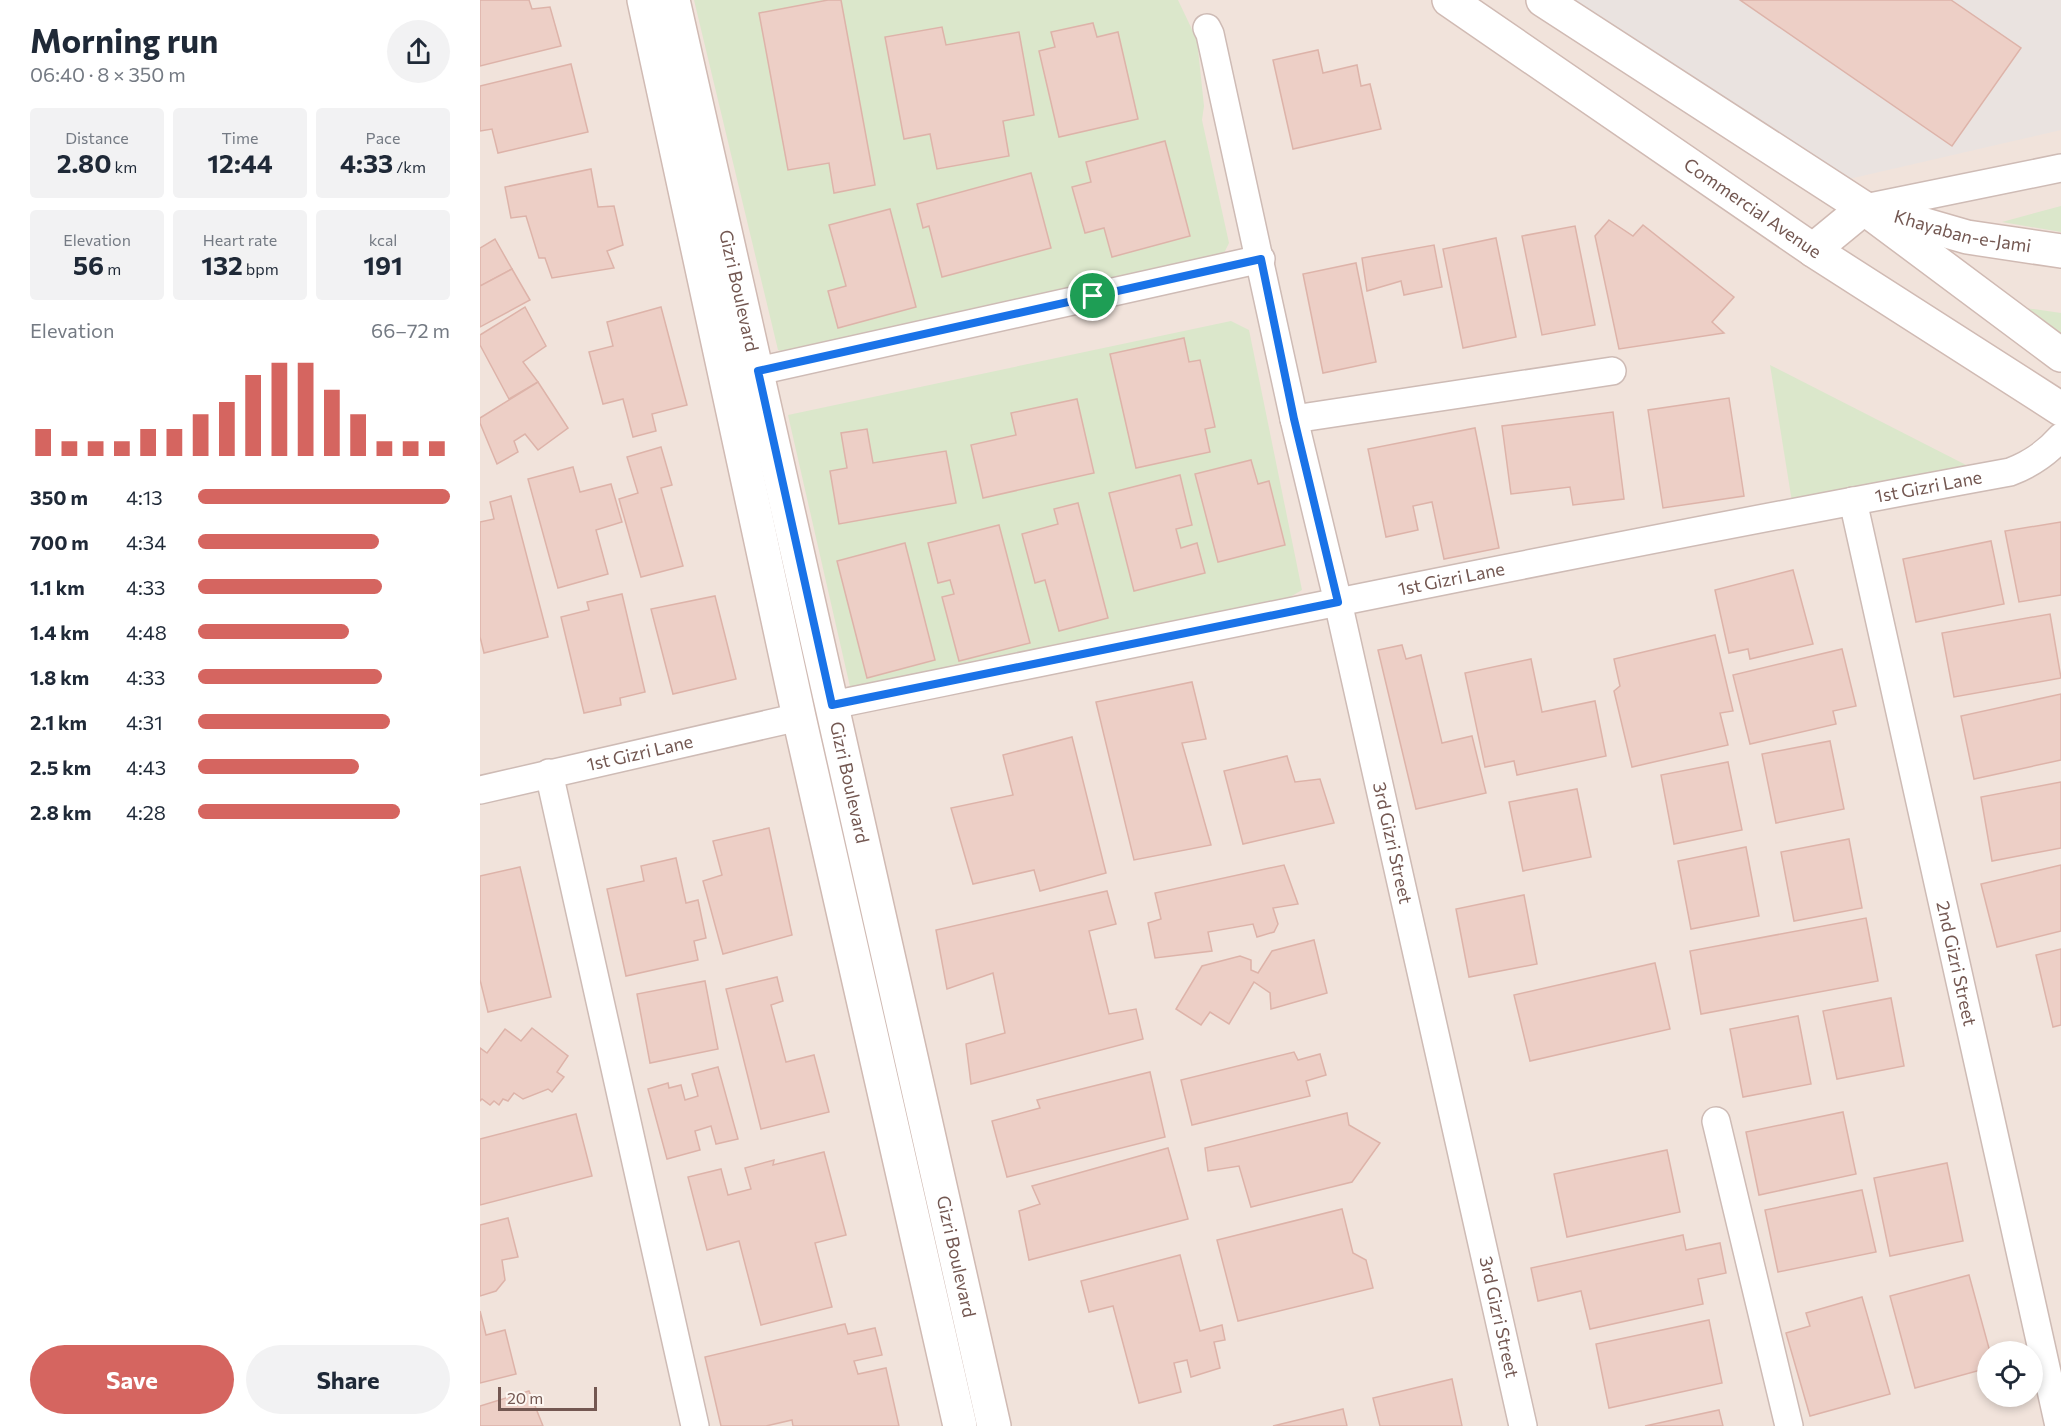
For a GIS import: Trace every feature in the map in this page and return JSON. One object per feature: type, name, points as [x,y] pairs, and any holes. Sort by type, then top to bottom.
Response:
[{"type":"main road","name":"Gizri Boulevard","points":[[644,0],[799,717],[960,1426]]},
{"type":"main road","name":"Gizri Boulevard","points":[[673,0],[994,1426]]},
{"type":"main road","name":"Commercial Avenue","points":[[1449,0],[1813,250],[2061,409]]},
{"type":"main road","points":[[1543,0],[1864,208],[2061,355]]},
{"type":"main road","points":[[1813,250],[1864,208]]},
{"type":"main road","name":"Khayaban-e-Jami","points":[[1864,208],[1967,237],[2061,251]]},
{"type":"street","name":"3rd Gizri Street","points":[[1207,27],[1523,1426]]},
{"type":"street","points":[[1864,208],[2061,168]]},
{"type":"street","points":[[758,371],[1261,259]]},
{"type":"street","points":[[1294,419],[1612,371]]},
{"type":"street","name":"1st Gizri Lane","points":[[832,705],[1338,602],[2010,472],[2030,464],[2050,450],[2061,437]]},
{"type":"street","name":"2nd Gizri Street","points":[[1853,501],[2059,1426]]},
{"type":"street","name":"1st Gizri Lane","points":[[480,790],[799,717]]},
{"type":"street","points":[[549,773],[695,1426]]},
{"type":"street","points":[[1716,1121],[1789,1426]]},
{"type":"shaded area","points":[[480,0],[2061,0],[2061,1426],[480,1426]]},
{"type":"shaded area","points":[[1574,0],[2061,0],[2061,130],[1836,182]]},
{"type":"green space","points":[[694,0],[1178,0],[1197,40],[1204,106],[1202,120],[1229,243],[1222,257],[793,355],[778,350]]},
{"type":"green space","points":[[2061,206],[2061,232],[2002,222]]},
{"type":"green space","points":[[2012,306],[2061,313],[2061,349]]},
{"type":"green space","points":[[1231,321],[1249,330],[1302,590],[1285,600],[851,691],[788,415]]},
{"type":"green space","points":[[1770,365],[1970,467],[1792,502]]},
{"type":"building","points":[[480,0],[529,0],[532,9],[550,7],[561,46],[480,66]]},
{"type":"building","points":[[828,0],[841,0],[875,185],[834,193],[829,163],[788,170],[759,13]]},
{"type":"building","points":[[1740,0],[1951,0],[2021,48],[1952,146]]},
{"type":"building","points":[[1093,23],[1097,37],[1118,32],[1138,119],[1059,137],[1039,51],[1055,47],[1051,32]]},
{"type":"building","points":[[942,27],[946,45],[1019,32],[1034,115],[1003,121],[1009,156],[937,169],[930,134],[904,139],[885,37]]},
{"type":"building","points":[[1318,50],[1323,73],[1357,65],[1361,86],[1370,84],[1381,129],[1293,149],[1273,60]]},
{"type":"building","points":[[571,64],[588,132],[498,153],[492,129],[480,131],[480,86]]},
{"type":"building","points":[[1165,141],[1190,236],[1112,257],[1104,228],[1085,233],[1072,187],[1091,182],[1086,162]]},
{"type":"building","points":[[591,169],[598,207],[614,206],[623,245],[607,251],[614,268],[552,278],[545,258],[539,258],[526,216],[511,218],[505,187]]},
{"type":"building","points":[[1031,173],[1051,248],[942,277],[929,226],[923,228],[917,204]]},
{"type":"building","points":[[890,209],[916,307],[838,328],[828,291],[846,286],[829,225]]},
{"type":"building","points":[[1609,220],[1633,236],[1643,225],[1734,297],[1712,322],[1724,333],[1619,349],[1595,236]]},
{"type":"building","points":[[1575,226],[1595,325],[1542,335],[1522,236]]},
{"type":"building","points":[[1496,238],[1516,337],[1463,348],[1443,249]]},
{"type":"building","points":[[495,239],[512,269],[480,286],[480,248]]},
{"type":"building","points":[[1434,245],[1442,287],[1404,295],[1401,281],[1367,291],[1362,258]]},
{"type":"building","points":[[1356,263],[1376,362],[1323,373],[1303,274]]},
{"type":"building","points":[[512,269],[530,300],[480,327],[480,286]]},
{"type":"building","points":[[525,307],[546,346],[523,362],[538,382],[509,399],[480,345],[480,335]]},
{"type":"building","points":[[661,307],[687,405],[652,414],[656,431],[633,437],[623,399],[603,404],[589,352],[613,346],[607,322]]},
{"type":"building","points":[[1184,338],[1189,362],[1200,360],[1215,427],[1205,429],[1210,452],[1136,468],[1110,354]]},
{"type":"building","points":[[538,382],[568,428],[538,450],[525,434],[514,441],[518,452],[497,464],[480,418]]},
{"type":"building","points":[[1729,398],[1744,496],[1663,508],[1648,410]]},
{"type":"building","points":[[1077,399],[1094,473],[983,498],[971,445],[1016,435],[1011,413]]},
{"type":"building","points":[[1613,412],[1624,499],[1573,505],[1570,487],[1511,494],[1502,426]]},
{"type":"building","points":[[1475,428],[1499,548],[1444,559],[1432,502],[1413,506],[1418,530],[1386,537],[1368,449]]},
{"type":"building","points":[[867,429],[873,463],[946,451],[956,503],[839,524],[830,471],[847,468],[841,433]]},
{"type":"building","points":[[661,447],[672,485],[661,488],[683,566],[641,577],[619,499],[638,493],[627,457]]},
{"type":"building","points":[[1251,460],[1258,484],[1269,481],[1285,545],[1218,562],[1195,474]]},
{"type":"building","points":[[573,467],[580,492],[611,484],[622,522],[596,530],[608,574],[558,588],[528,479]]},
{"type":"building","points":[[1180,475],[1192,525],[1176,529],[1181,548],[1197,543],[1205,573],[1134,591],[1109,493]]},
{"type":"building","points":[[511,496],[548,637],[484,653],[480,637],[480,522],[494,519],[490,502]]},
{"type":"building","points":[[1078,503],[1108,618],[1059,631],[1045,580],[1035,583],[1022,534],[1058,524],[1054,509]]},
{"type":"building","points":[[2061,522],[2061,595],[2019,602],[2005,531]]},
{"type":"building","points":[[999,525],[1030,643],[959,661],[942,597],[954,594],[950,580],[938,583],[928,543]]},
{"type":"building","points":[[1991,541],[2004,604],[1916,622],[1903,559]]},
{"type":"building","points":[[905,543],[935,660],[867,678],[837,561]]},
{"type":"building","points":[[1793,570],[1813,644],[1750,659],[1748,649],[1729,653],[1715,590]]},
{"type":"building","points":[[622,594],[645,692],[620,698],[621,705],[584,713],[561,617],[589,610],[587,602]]},
{"type":"building","points":[[715,596],[736,679],[673,694],[651,609]]},
{"type":"building","points":[[2050,614],[2061,678],[1954,697],[1942,633]]},
{"type":"building","points":[[1715,635],[1733,711],[1720,713],[1728,745],[1632,767],[1614,691],[1620,686],[1614,659]]},
{"type":"building","points":[[1402,645],[1406,659],[1421,655],[1442,743],[1472,736],[1486,793],[1416,809],[1378,650]]},
{"type":"building","points":[[1842,649],[1856,706],[1833,711],[1836,724],[1750,744],[1733,675]]},
{"type":"building","points":[[1531,659],[1542,712],[1595,701],[1606,756],[1517,775],[1514,761],[1485,767],[1465,673]]},
{"type":"building","points":[[1192,682],[1206,739],[1182,743],[1211,845],[1134,860],[1096,702]]},
{"type":"building","points":[[2061,694],[2061,760],[1974,779],[1961,716]]},
{"type":"building","points":[[1072,737],[1106,873],[1040,891],[1034,870],[973,884],[951,808],[1013,795],[1003,755]]},
{"type":"building","points":[[1830,741],[1844,809],[1776,823],[1762,754]]},
{"type":"building","points":[[1287,756],[1295,782],[1320,779],[1334,823],[1243,844],[1224,771]]},
{"type":"building","points":[[1728,762],[1742,830],[1674,844],[1661,775]]},
{"type":"building","points":[[2061,782],[2061,848],[1992,861],[1981,797]]},
{"type":"building","points":[[1577,789],[1591,857],[1523,871],[1509,802]]},
{"type":"building","points":[[769,828],[792,935],[723,954],[703,881],[722,875],[713,841]]},
{"type":"building","points":[[1849,839],[1862,908],[1794,921],[1781,852]]},
{"type":"building","points":[[1746,847],[1759,916],[1691,929],[1678,861]]},
{"type":"building","points":[[676,858],[686,903],[698,900],[706,938],[694,941],[698,960],[626,976],[607,889],[644,881],[641,866]]},
{"type":"building","points":[[1284,865],[1298,904],[1273,908],[1278,924],[1274,932],[1257,937],[1253,924],[1208,932],[1212,951],[1155,958],[1148,923],[1161,919],[1155,893]]},
{"type":"building","points":[[2061,865],[2061,931],[1997,947],[1981,884]]},
{"type":"building","points":[[520,867],[551,997],[488,1012],[480,980],[480,876]]},
{"type":"building","points":[[1107,891],[1116,924],[1089,931],[1109,1014],[1136,1009],[1143,1039],[971,1084],[966,1044],[1005,1033],[993,973],[947,989],[936,930]]},
{"type":"building","points":[[1524,895],[1537,964],[1469,977],[1456,909]]},
{"type":"building","points":[[1866,918],[1878,981],[1701,1014],[1690,951]]},
{"type":"building","points":[[1314,940],[1327,993],[1271,1009],[1270,993],[1254,982],[1229,1024],[1210,1012],[1201,1025],[1176,1009],[1202,966],[1240,956],[1251,960],[1251,970],[1258,973],[1272,951]]},
{"type":"building","points":[[2061,949],[2061,1025],[2053,1027],[2036,955]]},
{"type":"building","points":[[1655,963],[1670,1029],[1530,1061],[1514,995]]},
{"type":"building","points":[[777,977],[783,1001],[771,1005],[786,1062],[814,1055],[829,1112],[761,1129],[726,989]]},
{"type":"building","points":[[705,981],[718,1049],[650,1063],[637,994]]},
{"type":"building","points":[[1891,998],[1904,1066],[1837,1079],[1823,1011]]},
{"type":"building","points":[[1798,1016],[1811,1084],[1743,1097],[1730,1029]]},
{"type":"building","points":[[532,1028],[568,1056],[557,1072],[564,1077],[552,1092],[548,1089],[523,1099],[514,1093],[508,1101],[503,1099],[499,1105],[494,1101],[490,1105],[482,1099],[480,1101],[480,1048],[487,1053],[505,1029],[521,1041]]},
{"type":"building","points":[[1294,1052],[1298,1060],[1320,1054],[1326,1075],[1306,1081],[1310,1096],[1192,1125],[1181,1080]]},
{"type":"building","points":[[718,1067],[738,1139],[716,1144],[711,1126],[695,1131],[700,1150],[667,1159],[648,1089],[668,1083],[669,1088],[681,1085],[685,1100],[698,1096],[692,1074]]},
{"type":"building","points":[[1150,1072],[1165,1137],[1007,1177],[992,1121],[1040,1108],[1037,1100]]},
{"type":"building","points":[[1843,1112],[1856,1174],[1759,1195],[1746,1132]]},
{"type":"building","points":[[1347,1113],[1349,1125],[1380,1143],[1352,1182],[1251,1207],[1239,1166],[1208,1171],[1205,1148]]},
{"type":"building","points":[[576,1114],[592,1176],[480,1205],[480,1139]]},
{"type":"building","points":[[1168,1148],[1188,1219],[1029,1260],[1019,1211],[1040,1204],[1032,1186]]},
{"type":"building","points":[[1667,1150],[1680,1212],[1567,1237],[1554,1174]]},
{"type":"building","points":[[824,1152],[846,1235],[815,1243],[832,1307],[761,1325],[739,1241],[707,1250],[688,1177],[721,1169],[728,1195],[751,1189],[745,1168],[774,1160],[773,1165]]},
{"type":"building","points":[[1947,1163],[1963,1241],[1890,1256],[1874,1178]]},
{"type":"building","points":[[1862,1190],[1876,1252],[1778,1272],[1765,1210]]},
{"type":"building","points":[[1342,1209],[1353,1253],[1366,1260],[1373,1288],[1238,1321],[1217,1240]]},
{"type":"building","points":[[508,1218],[518,1257],[502,1260],[505,1280],[496,1291],[480,1296],[480,1225]]},
{"type":"building","points":[[1683,1235],[1686,1250],[1720,1243],[1726,1273],[1698,1279],[1703,1304],[1590,1329],[1581,1291],[1538,1301],[1531,1268]]},
{"type":"building","points":[[1180,1255],[1200,1331],[1222,1325],[1225,1340],[1214,1342],[1220,1368],[1191,1377],[1187,1360],[1174,1363],[1181,1392],[1139,1403],[1113,1306],[1089,1312],[1081,1281]]},
{"type":"building","points":[[1969,1275],[1987,1341],[1977,1341],[1977,1371],[1915,1388],[1890,1296]]},
{"type":"building","points":[[1862,1297],[1890,1394],[1810,1416],[1786,1333],[1810,1326],[1806,1313]]},
{"type":"building","points":[[480,1311],[486,1335],[505,1330],[516,1374],[480,1383]]},
{"type":"building","points":[[1709,1320],[1722,1383],[1609,1408],[1596,1344]]},
{"type":"building","points":[[845,1324],[848,1334],[875,1328],[882,1355],[854,1361],[858,1374],[886,1368],[899,1426],[793,1426],[792,1420],[766,1426],[721,1426],[705,1357]]},
{"type":"building","points":[[1452,1379],[1462,1426],[1380,1426],[1373,1398]]},
{"type":"building","points":[[529,1391],[543,1426],[480,1426],[480,1406]]},
{"type":"building","points":[[1343,1409],[1347,1426],[1273,1426]]},
{"type":"building","points":[[1719,1410],[1723,1426],[1645,1426]]},
{"type":"route","points":[[1261,259],[1294,419],[1338,602],[832,705],[758,371],[1093,296],[1261,259]]}]
